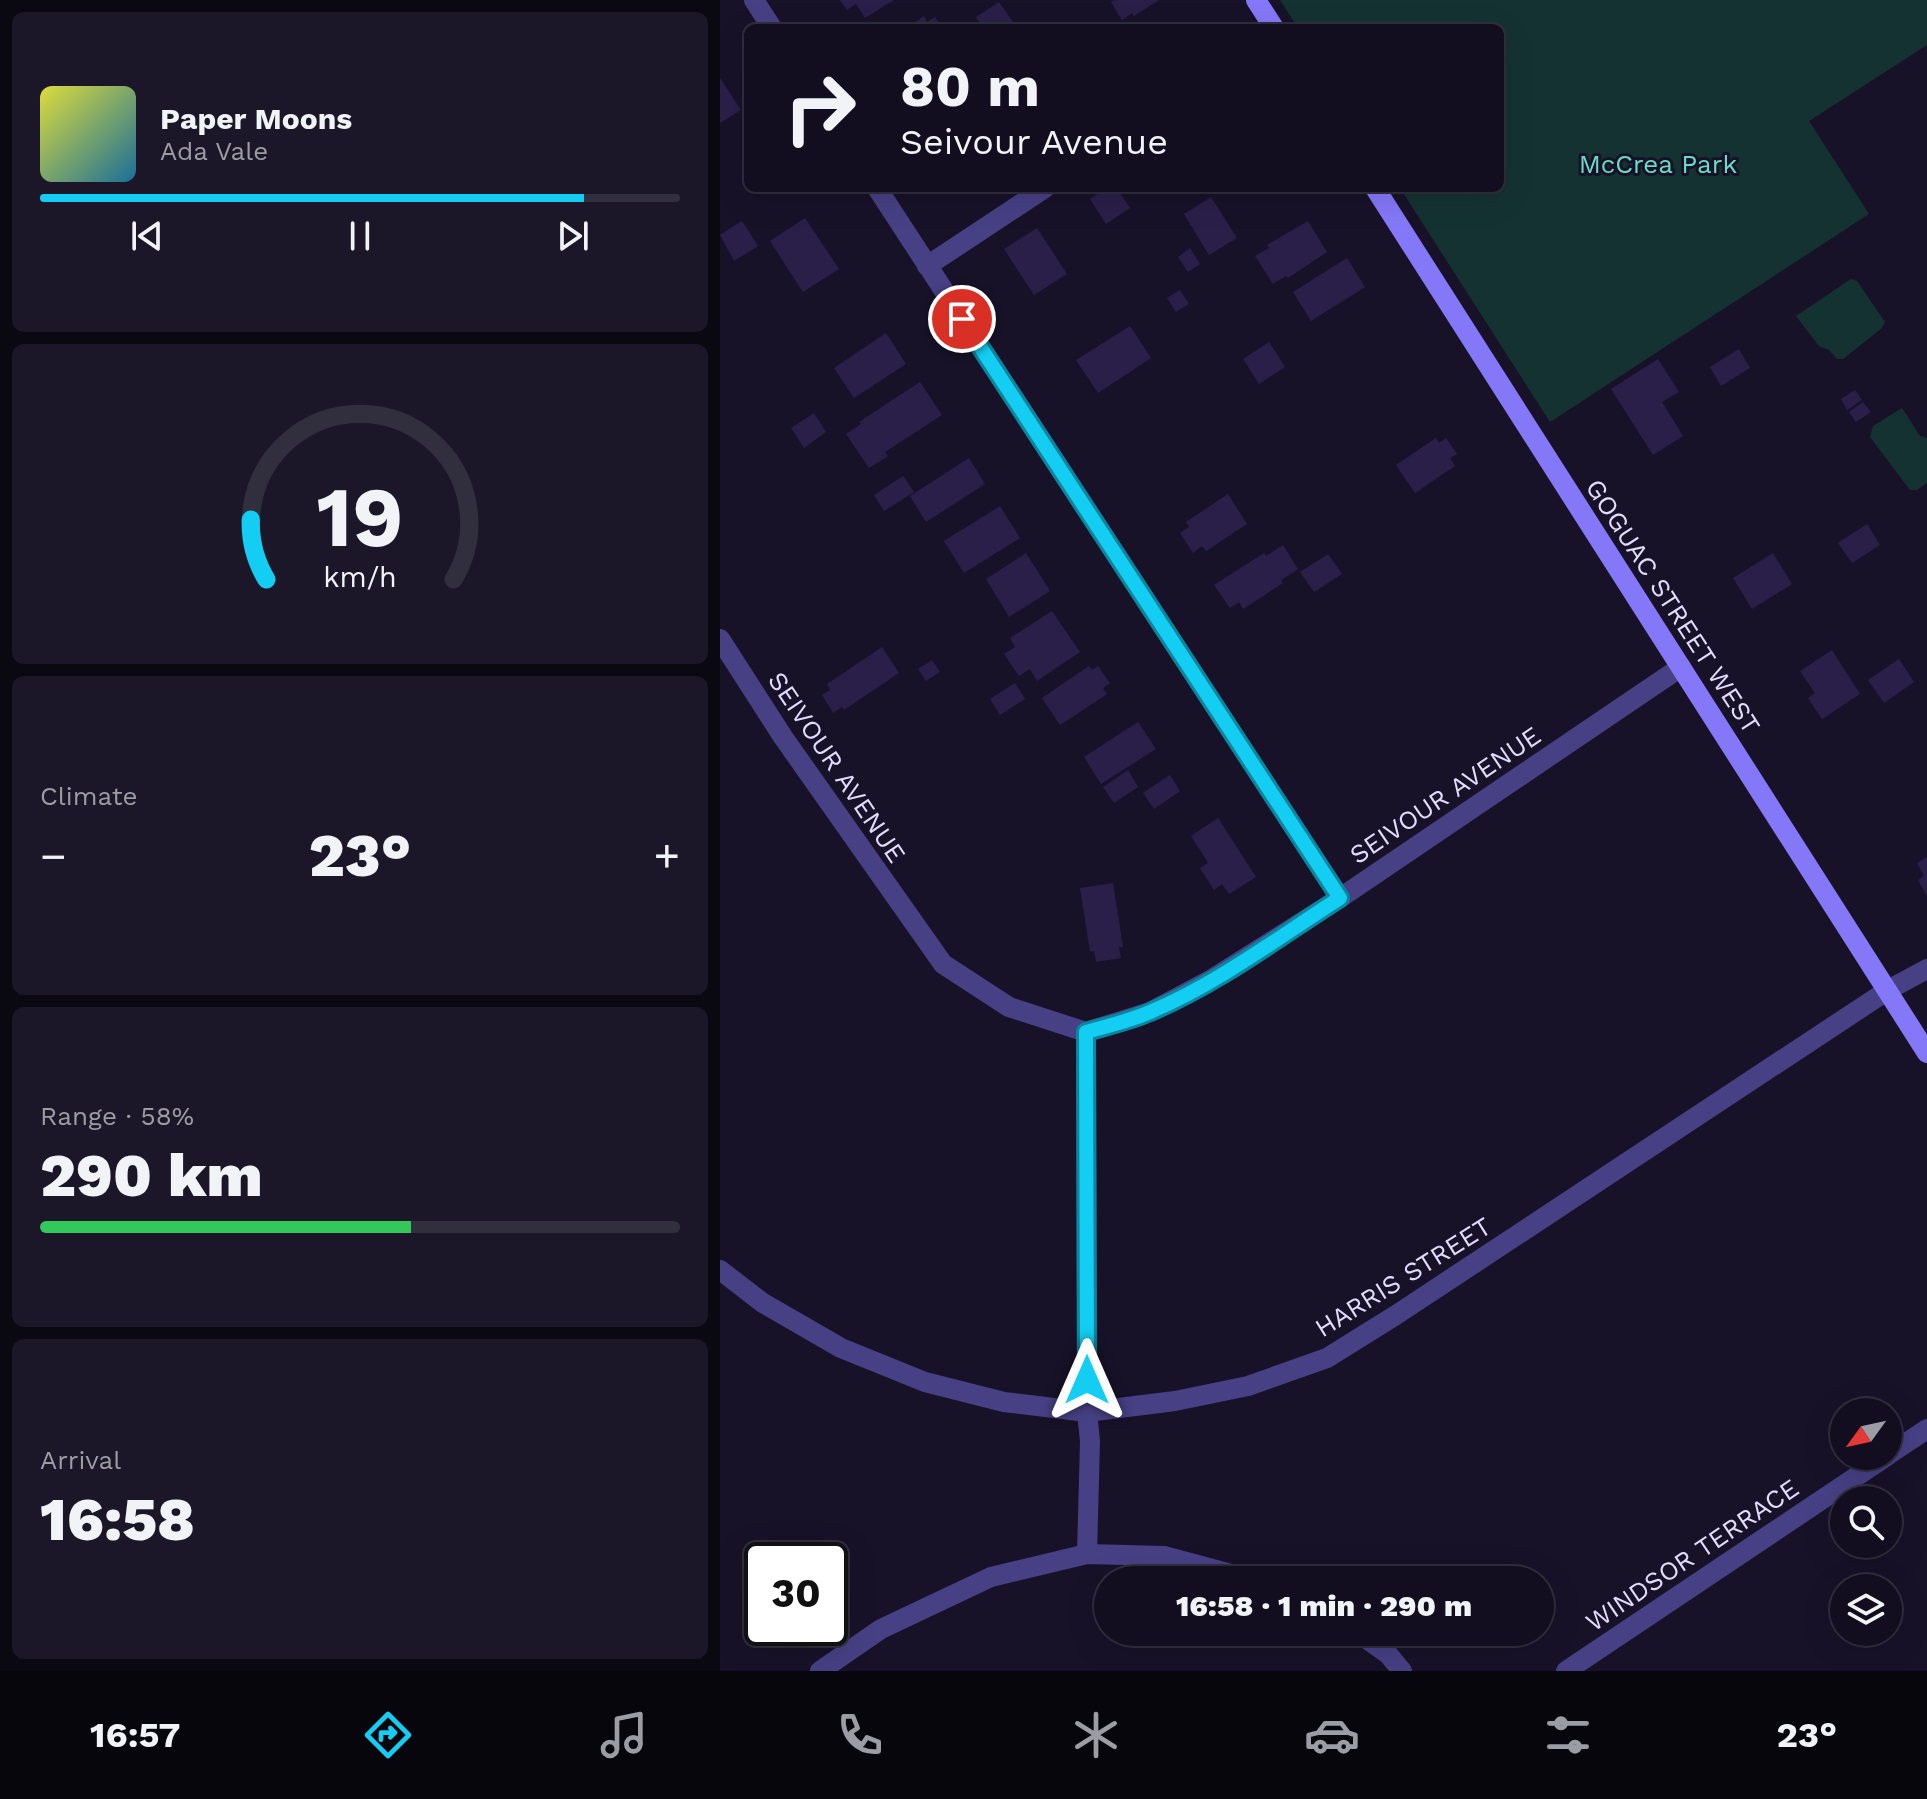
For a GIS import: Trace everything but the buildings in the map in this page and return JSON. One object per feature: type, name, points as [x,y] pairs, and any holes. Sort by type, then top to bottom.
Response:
[{"type":"street","points":[[754,0],[769,24]]},
{"type":"street","points":[[1256,0],[1271,24]]},
{"type":"street","points":[[880,192],[1340,898]]},
{"type":"street","points":[[927,266],[1039,192]]},
{"type":"street","name":"GOGUAC STREET WEST","points":[[1378,192],[1927,1053]]},
{"type":"street","name":"SEIVOUR AVENUE","points":[[720,639],[783,737],[943,964],[1009,1007],[1086,1032],[1163,1006],[1212,979],[1340,898],[1681,667]]},
{"type":"street","name":"HARRIS STREET","points":[[720,1270],[763,1303],[841,1348],[925,1382],[1004,1402],[1087,1412],[1175,1401],[1248,1386],[1327,1358],[1888,990],[1927,969]]},
{"type":"street","points":[[1086,1032],[1087,1412],[1090,1441],[1087,1554]]},
{"type":"street","name":"WINDSOR TERRACE","points":[[1902,1446],[1927,1429]]},
{"type":"street","name":"WINDSOR TERRACE","points":[[1566,1671],[1867,1470]]},
{"type":"street","points":[[820,1671],[881,1629],[991,1577],[1087,1554],[1164,1556],[1201,1566]]},
{"type":"street","points":[[1377,1646],[1402,1671]]},
{"type":"green space","name":"McCrea Park","points":[[1280,0],[1927,0],[1927,45],[1809,121],[1869,214],[1550,422],[1403,192],[1504,192],[1504,24],[1295,24]]},
{"type":"green space","points":[[1851,279],[1857,281],[1885,322],[1882,328],[1843,359],[1837,359],[1829,350],[1819,346],[1796,316]]},
{"type":"green space","points":[[1902,408],[1920,436],[1927,438],[1927,483],[1917,490],[1910,490],[1870,437],[1873,426]]},
{"type":"route","points":[[962,319],[1340,898],[1212,979],[1171,1001],[1150,1012],[1086,1032],[1087,1380]]}]
